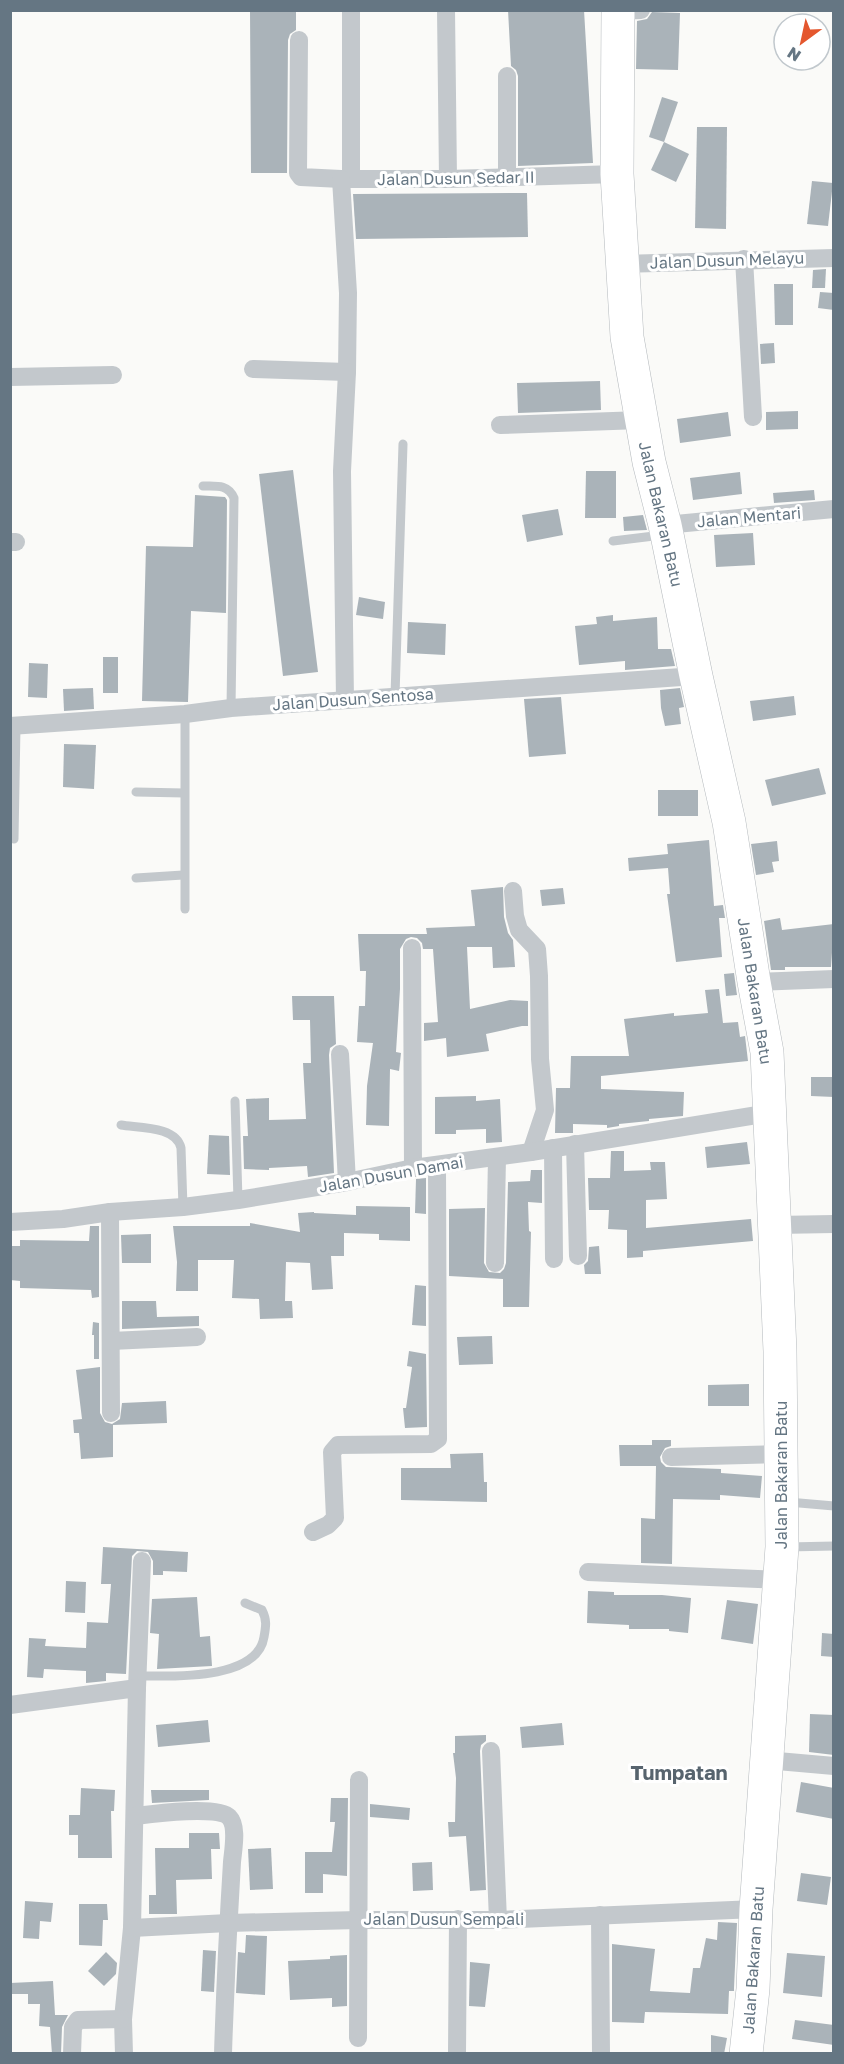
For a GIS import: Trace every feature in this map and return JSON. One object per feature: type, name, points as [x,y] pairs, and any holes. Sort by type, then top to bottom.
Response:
[{"type":"highway","name":"Jalan Bakaran Batu","points":[[618,11],[617,174],[627,337],[649,462],[666,530],[729,822],[767,1052],[776,1225],[782,1547],[756,1909],[753,1989],[746,2054]]},
{"type":"street","points":[[345,700],[342,471],[347,372],[346,179],[351,10]]},
{"type":"street","points":[[446,10],[448,179]]},
{"type":"street","points":[[618,11],[641,10]]},
{"type":"street","name":"Jalan Dusun Sedar II","points":[[299,40],[298,173],[304,178],[448,179],[617,174]]},
{"type":"street","points":[[507,76],[507,177]]},
{"type":"street","name":"Jalan Dusun Melayu","points":[[621,264],[834,258]]},
{"type":"street","points":[[744,259],[753,417]]},
{"type":"street","points":[[253,369],[347,372]]},
{"type":"street","points":[[10,377],[113,375]]},
{"type":"street","points":[[500,425],[641,420]]},
{"type":"street","name":"Jalan Mentari","points":[[666,530],[834,509]]},
{"type":"street","name":"Jalan Dusun Sentosa","points":[[13,726],[185,714],[231,708],[696,676]]},
{"type":"street","points":[[513,891],[515,916],[519,930],[537,949],[540,1059],[545,1110],[531,1152]]},
{"type":"street","points":[[412,948],[413,1168]]},
{"type":"street","points":[[754,982],[834,979]]},
{"type":"street","points":[[340,1054],[347,1182]]},
{"type":"street","name":"Jalan Dusun Damai","points":[[10,1222],[63,1219],[110,1212],[183,1207],[238,1200],[347,1182],[413,1168],[531,1152],[770,1113]]},
{"type":"street","points":[[576,1144],[578,1256]]},
{"type":"street","points":[[554,1148],[554,1259]]},
{"type":"street","points":[[495,1263],[496,1157]]},
{"type":"street","points":[[313,1532],[328,1526],[335,1518],[333,1448],[338,1445],[432,1444],[438,1438],[437,1166]]},
{"type":"street","points":[[110,1212],[111,1413]]},
{"type":"street","points":[[776,1225],[834,1224]]},
{"type":"street","points":[[111,1341],[197,1337]]},
{"type":"street","points":[[671,1457],[782,1454]]},
{"type":"street","points":[[124,2054],[123,2019],[132,1928],[142,1561]]},
{"type":"street","points":[[588,1572],[780,1580]]},
{"type":"street","points":[[10,1705],[138,1682]]},
{"type":"street","points":[[491,1751],[498,1920]]},
{"type":"street","points":[[766,1760],[834,1766]]},
{"type":"street","points":[[358,2038],[359,1780]]},
{"type":"street","points":[[135,1816],[196,1810],[230,1817],[234,1839],[223,2054]]},
{"type":"street","name":"Jalan Dusun Sempali","points":[[132,1928],[359,1920],[498,1920],[756,1909]]},
{"type":"street","points":[[600,1915],[601,2054]]},
{"type":"street","points":[[457,2054],[458,1919]]},
{"type":"street","points":[[72,2054],[73,2027],[78,2020],[123,2019]]},
{"type":"lane","points":[[395,696],[403,444]]},
{"type":"lane","points":[[203,486],[219,486],[228,489],[234,498],[231,708]]},
{"type":"lane","points":[[614,541],[666,530]]},
{"type":"lane","points":[[185,714],[183,875],[185,909]]},
{"type":"lane","points":[[13,726],[14,839]]},
{"type":"lane","points":[[136,792],[184,793]]},
{"type":"lane","points":[[136,878],[183,875]]},
{"type":"lane","points":[[235,1101],[238,1200]]},
{"type":"lane","points":[[121,1125],[165,1132],[178,1139],[181,1148],[183,1207]]},
{"type":"lane","points":[[782,1502],[834,1506]]},
{"type":"lane","points":[[782,1547],[834,1546]]},
{"type":"lane","points":[[138,1682],[198,1676],[252,1659],[263,1642],[267,1620],[262,1610],[244,1603]]},
{"type":"building","points":[[250,10],[296,10],[296,30],[290,34],[288,40],[287,173],[251,173]]},
{"type":"building","points":[[508,10],[584,10],[593,163],[518,166],[518,76],[516,70],[511,66]]},
{"type":"building","points":[[652,12],[680,13],[678,70],[636,69],[637,21],[647,19]]},
{"type":"building","points":[[662,97],[678,102],[664,142],[649,137]]},
{"type":"building","points":[[697,127],[727,127],[726,229],[695,228]]},
{"type":"building","points":[[664,142],[689,154],[676,182],[651,170]]},
{"type":"building","points":[[812,181],[833,183],[828,226],[807,224]]},
{"type":"building","points":[[527,193],[528,237],[356,239],[353,194]]},
{"type":"building","points":[[826,269],[825,288],[812,288],[813,270]]},
{"type":"building","points":[[774,284],[793,284],[793,325],[775,325]]},
{"type":"building","points":[[820,292],[834,293],[834,310],[818,308]]},
{"type":"building","points":[[774,343],[775,363],[761,364],[760,344]]},
{"type":"building","points":[[600,381],[601,410],[518,413],[517,383]]},
{"type":"building","points":[[798,411],[798,429],[766,430],[766,412]]},
{"type":"building","points":[[728,412],[731,436],[680,443],[677,419]]},
{"type":"building","points":[[293,470],[318,672],[283,676],[259,474]]},
{"type":"building","points":[[586,471],[616,471],[616,518],[585,518]]},
{"type":"building","points":[[740,472],[742,494],[693,500],[690,478]]},
{"type":"building","points":[[814,490],[815,500],[774,503],[773,493]]},
{"type":"building","points":[[195,495],[225,497],[227,500],[226,613],[191,611],[188,702],[142,701],[146,546],[193,547]]},
{"type":"building","points":[[558,509],[563,535],[527,542],[522,515]]},
{"type":"building","points":[[643,515],[647,530],[624,531],[623,517]]},
{"type":"building","points":[[753,533],[755,565],[716,567],[714,535]]},
{"type":"building","points":[[359,597],[385,602],[383,619],[356,615]]},
{"type":"building","points":[[613,615],[613,621],[657,617],[658,649],[671,649],[675,666],[625,670],[625,661],[579,665],[575,626],[597,624],[596,617]]},
{"type":"building","points":[[408,622],[446,624],[445,655],[407,653]]},
{"type":"building","points":[[103,657],[118,657],[118,693],[103,693]]},
{"type":"building","points":[[29,663],[48,664],[47,698],[28,697]]},
{"type":"building","points":[[93,688],[94,709],[64,711],[63,689]]},
{"type":"building","points":[[680,688],[684,707],[679,708],[681,724],[665,726],[660,690]]},
{"type":"building","points":[[794,696],[796,715],[753,721],[750,701]]},
{"type":"building","points":[[561,697],[566,754],[529,757],[524,699]]},
{"type":"building","points":[[64,744],[96,745],[94,789],[63,787]]},
{"type":"building","points":[[819,768],[826,794],[772,806],[765,780]]},
{"type":"building","points":[[658,790],[698,790],[698,816],[658,816]]},
{"type":"building","points":[[709,840],[714,906],[723,905],[725,918],[719,918],[722,957],[676,962],[667,894],[670,894],[668,868],[629,871],[628,858],[668,854],[667,844]]},
{"type":"building","points":[[777,841],[779,861],[772,862],[774,872],[756,875],[751,844]]},
{"type":"building","points":[[503,887],[504,917],[508,933],[513,940],[515,967],[493,968],[492,947],[467,947],[470,1009],[510,1000],[528,1001],[528,1026],[486,1034],[489,1051],[447,1057],[446,1038],[424,1041],[424,1023],[438,1022],[433,949],[423,949],[422,943],[417,938],[406,939],[400,949],[396,1052],[401,1053],[399,1071],[390,1069],[389,1126],[366,1125],[367,1086],[373,1043],[357,1042],[359,1006],[365,1006],[366,971],[360,971],[358,934],[427,934],[426,928],[475,926],[471,890]]},
{"type":"building","points":[[563,888],[565,904],[542,906],[540,890]]},
{"type":"building","points":[[780,918],[782,930],[834,924],[831,967],[785,967],[785,970],[771,970],[764,921]]},
{"type":"building","points":[[734,973],[737,995],[726,996],[724,974]]},
{"type":"building","points":[[719,989],[723,1023],[738,1022],[740,1037],[745,1036],[748,1061],[601,1076],[601,1089],[684,1092],[683,1116],[649,1119],[649,1121],[619,1124],[619,1126],[607,1128],[607,1125],[573,1124],[573,1133],[555,1133],[556,1088],[570,1088],[571,1056],[629,1056],[624,1019],[674,1013],[674,1016],[708,1013],[705,990]]},
{"type":"building","points":[[292,996],[334,996],[336,1044],[330,1048],[329,1055],[334,1173],[308,1177],[307,1166],[269,1168],[269,1170],[244,1169],[243,1136],[248,1136],[246,1099],[269,1098],[269,1120],[306,1119],[303,1063],[311,1063],[310,1020],[293,1020]]},
{"type":"building","points":[[811,1077],[834,1077],[834,1097],[811,1096]]},
{"type":"building","points":[[476,1096],[476,1101],[500,1099],[502,1142],[486,1143],[486,1129],[456,1130],[456,1134],[435,1134],[435,1097]]},
{"type":"building","points":[[209,1135],[229,1136],[230,1175],[207,1174]]},
{"type":"building","points":[[747,1142],[750,1164],[707,1168],[705,1147]]},
{"type":"building","points":[[611,1151],[624,1151],[624,1171],[651,1170],[650,1162],[665,1162],[667,1199],[646,1200],[646,1228],[751,1219],[753,1241],[643,1251],[643,1257],[627,1258],[627,1230],[608,1229],[609,1210],[589,1210],[588,1178],[610,1178]]},
{"type":"building","points":[[531,1170],[542,1170],[542,1203],[528,1202],[529,1231],[531,1232],[529,1307],[503,1307],[503,1279],[449,1276],[449,1209],[485,1208],[484,1263],[489,1272],[500,1273],[506,1263],[508,1182],[530,1181]]},
{"type":"building","points":[[426,1178],[426,1214],[415,1213],[416,1179]]},
{"type":"building","points":[[356,1206],[410,1207],[410,1241],[379,1240],[379,1234],[344,1233],[344,1256],[331,1256],[333,1289],[312,1290],[310,1263],[286,1262],[285,1301],[292,1301],[293,1318],[260,1319],[259,1299],[232,1298],[234,1260],[198,1260],[198,1291],[176,1291],[177,1262],[173,1226],[250,1226],[250,1223],[300,1232],[298,1213],[356,1215]]},
{"type":"building","points":[[90,1226],[99,1226],[99,1297],[92,1298],[91,1290],[20,1288],[20,1281],[10,1280],[10,1246],[20,1246],[20,1240],[89,1241]]},
{"type":"building","points":[[151,1234],[151,1263],[122,1263],[121,1235]]},
{"type":"building","points":[[599,1246],[601,1274],[585,1274],[584,1265],[588,1261],[589,1247]]},
{"type":"building","points":[[415,1285],[426,1286],[426,1326],[412,1325]]},
{"type":"building","points":[[122,1301],[156,1301],[157,1317],[199,1316],[199,1326],[122,1329]]},
{"type":"building","points":[[93,1322],[99,1323],[99,1359],[94,1359]]},
{"type":"building","points":[[492,1336],[493,1364],[459,1365],[457,1337]]},
{"type":"building","points":[[409,1351],[426,1354],[427,1427],[405,1428],[403,1408],[406,1408],[412,1367],[407,1366]]},
{"type":"building","points":[[100,1367],[100,1413],[105,1422],[112,1424],[120,1419],[122,1403],[166,1401],[167,1423],[113,1425],[113,1457],[81,1459],[79,1433],[74,1433],[73,1420],[82,1419],[76,1370]]},
{"type":"building","points":[[749,1384],[749,1406],[708,1406],[708,1385]]},
{"type":"building","points":[[652,1440],[671,1440],[671,1446],[665,1448],[660,1457],[666,1467],[721,1469],[721,1473],[762,1476],[760,1498],[720,1495],[720,1500],[673,1499],[672,1564],[641,1563],[641,1518],[655,1519],[656,1466],[620,1466],[619,1445],[652,1445]]},
{"type":"building","points":[[483,1453],[487,1502],[401,1500],[401,1468],[451,1468],[450,1454]]},
{"type":"building","points":[[103,1547],[188,1552],[187,1572],[163,1571],[163,1575],[153,1575],[153,1561],[148,1552],[137,1551],[132,1556],[126,1674],[106,1673],[106,1681],[86,1683],[86,1671],[44,1669],[43,1678],[27,1677],[29,1638],[46,1639],[45,1646],[86,1648],[87,1622],[108,1623],[111,1584],[101,1584]]},
{"type":"building","points":[[66,1581],[86,1582],[85,1613],[65,1612]]},
{"type":"building","points":[[588,1591],[614,1592],[614,1595],[662,1595],[691,1598],[688,1633],[669,1631],[669,1629],[629,1629],[629,1625],[587,1623]]},
{"type":"building","points":[[197,1597],[200,1637],[210,1636],[212,1666],[157,1669],[159,1634],[150,1633],[152,1599]]},
{"type":"building","points":[[727,1600],[758,1604],[753,1644],[721,1639]]},
{"type":"building","points":[[822,1633],[834,1634],[834,1657],[821,1656]]},
{"type":"building","points":[[810,1714],[834,1715],[834,1755],[809,1752]]},
{"type":"building","points":[[208,1720],[210,1742],[158,1747],[156,1725]]},
{"type":"building","points":[[562,1723],[564,1745],[522,1748],[520,1727]]},
{"type":"building","points":[[486,1735],[486,1741],[481,1745],[480,1751],[486,1890],[470,1891],[466,1836],[449,1837],[448,1822],[455,1822],[456,1778],[453,1753],[455,1753],[455,1736]]},
{"type":"building","points":[[801,1782],[834,1788],[834,1819],[796,1812]]},
{"type":"building","points":[[81,1788],[115,1790],[114,1811],[111,1811],[112,1858],[78,1858],[78,1835],[69,1835],[69,1815],[80,1815]]},
{"type":"building","points":[[151,1790],[209,1790],[209,1800],[152,1803]]},
{"type":"building","points":[[331,1798],[348,1798],[347,1876],[323,1874],[323,1893],[305,1893],[305,1852],[332,1852],[335,1822],[330,1822]]},
{"type":"building","points":[[370,1804],[410,1808],[409,1820],[370,1817]]},
{"type":"building","points":[[189,1833],[219,1833],[220,1849],[211,1849],[212,1879],[176,1880],[177,1914],[149,1914],[149,1895],[156,1895],[155,1848],[189,1848]]},
{"type":"building","points":[[271,1848],[273,1889],[250,1890],[248,1849]]},
{"type":"building","points":[[432,1862],[433,1890],[413,1891],[412,1863]]},
{"type":"building","points":[[801,1873],[831,1877],[827,1905],[797,1901]]},
{"type":"building","points":[[25,1901],[53,1903],[51,1922],[40,1921],[39,1939],[23,1938]]},
{"type":"building","points":[[79,1904],[107,1904],[108,1920],[103,1920],[102,1946],[79,1945]]},
{"type":"building","points":[[718,1922],[737,1923],[734,1991],[729,1991],[728,2014],[645,2012],[644,2023],[612,2022],[612,1944],[655,1949],[650,1991],[690,1993],[693,1968],[700,1968],[706,1938],[717,1940]]},
{"type":"building","points":[[246,1935],[267,1936],[265,1995],[236,1993],[238,1952],[245,1953]]},
{"type":"building","points":[[203,1950],[216,1951],[214,1992],[201,1991]]},
{"type":"building","points":[[106,1952],[117,1963],[116,1974],[104,1986],[88,1971]]},
{"type":"building","points":[[787,1953],[825,1956],[822,1997],[783,1993]]},
{"type":"building","points":[[347,1955],[347,2006],[332,2007],[332,1998],[290,2000],[288,1961],[330,1959],[330,1956]]},
{"type":"building","points":[[470,1962],[490,1964],[485,2007],[469,2006]]},
{"type":"building","points":[[53,1981],[55,2015],[68,2015],[62,2027],[61,2054],[52,2054],[50,2027],[39,2026],[40,2004],[28,2004],[28,1994],[10,1994],[10,1983]]},
{"type":"building","points":[[795,2020],[834,2025],[834,2045],[792,2039]]},
{"type":"building","points":[[711,2035],[727,2038],[724,2054],[711,2054]]},
{"type":"district","name":"Tumpatan","points":[[679,1772]]}]
